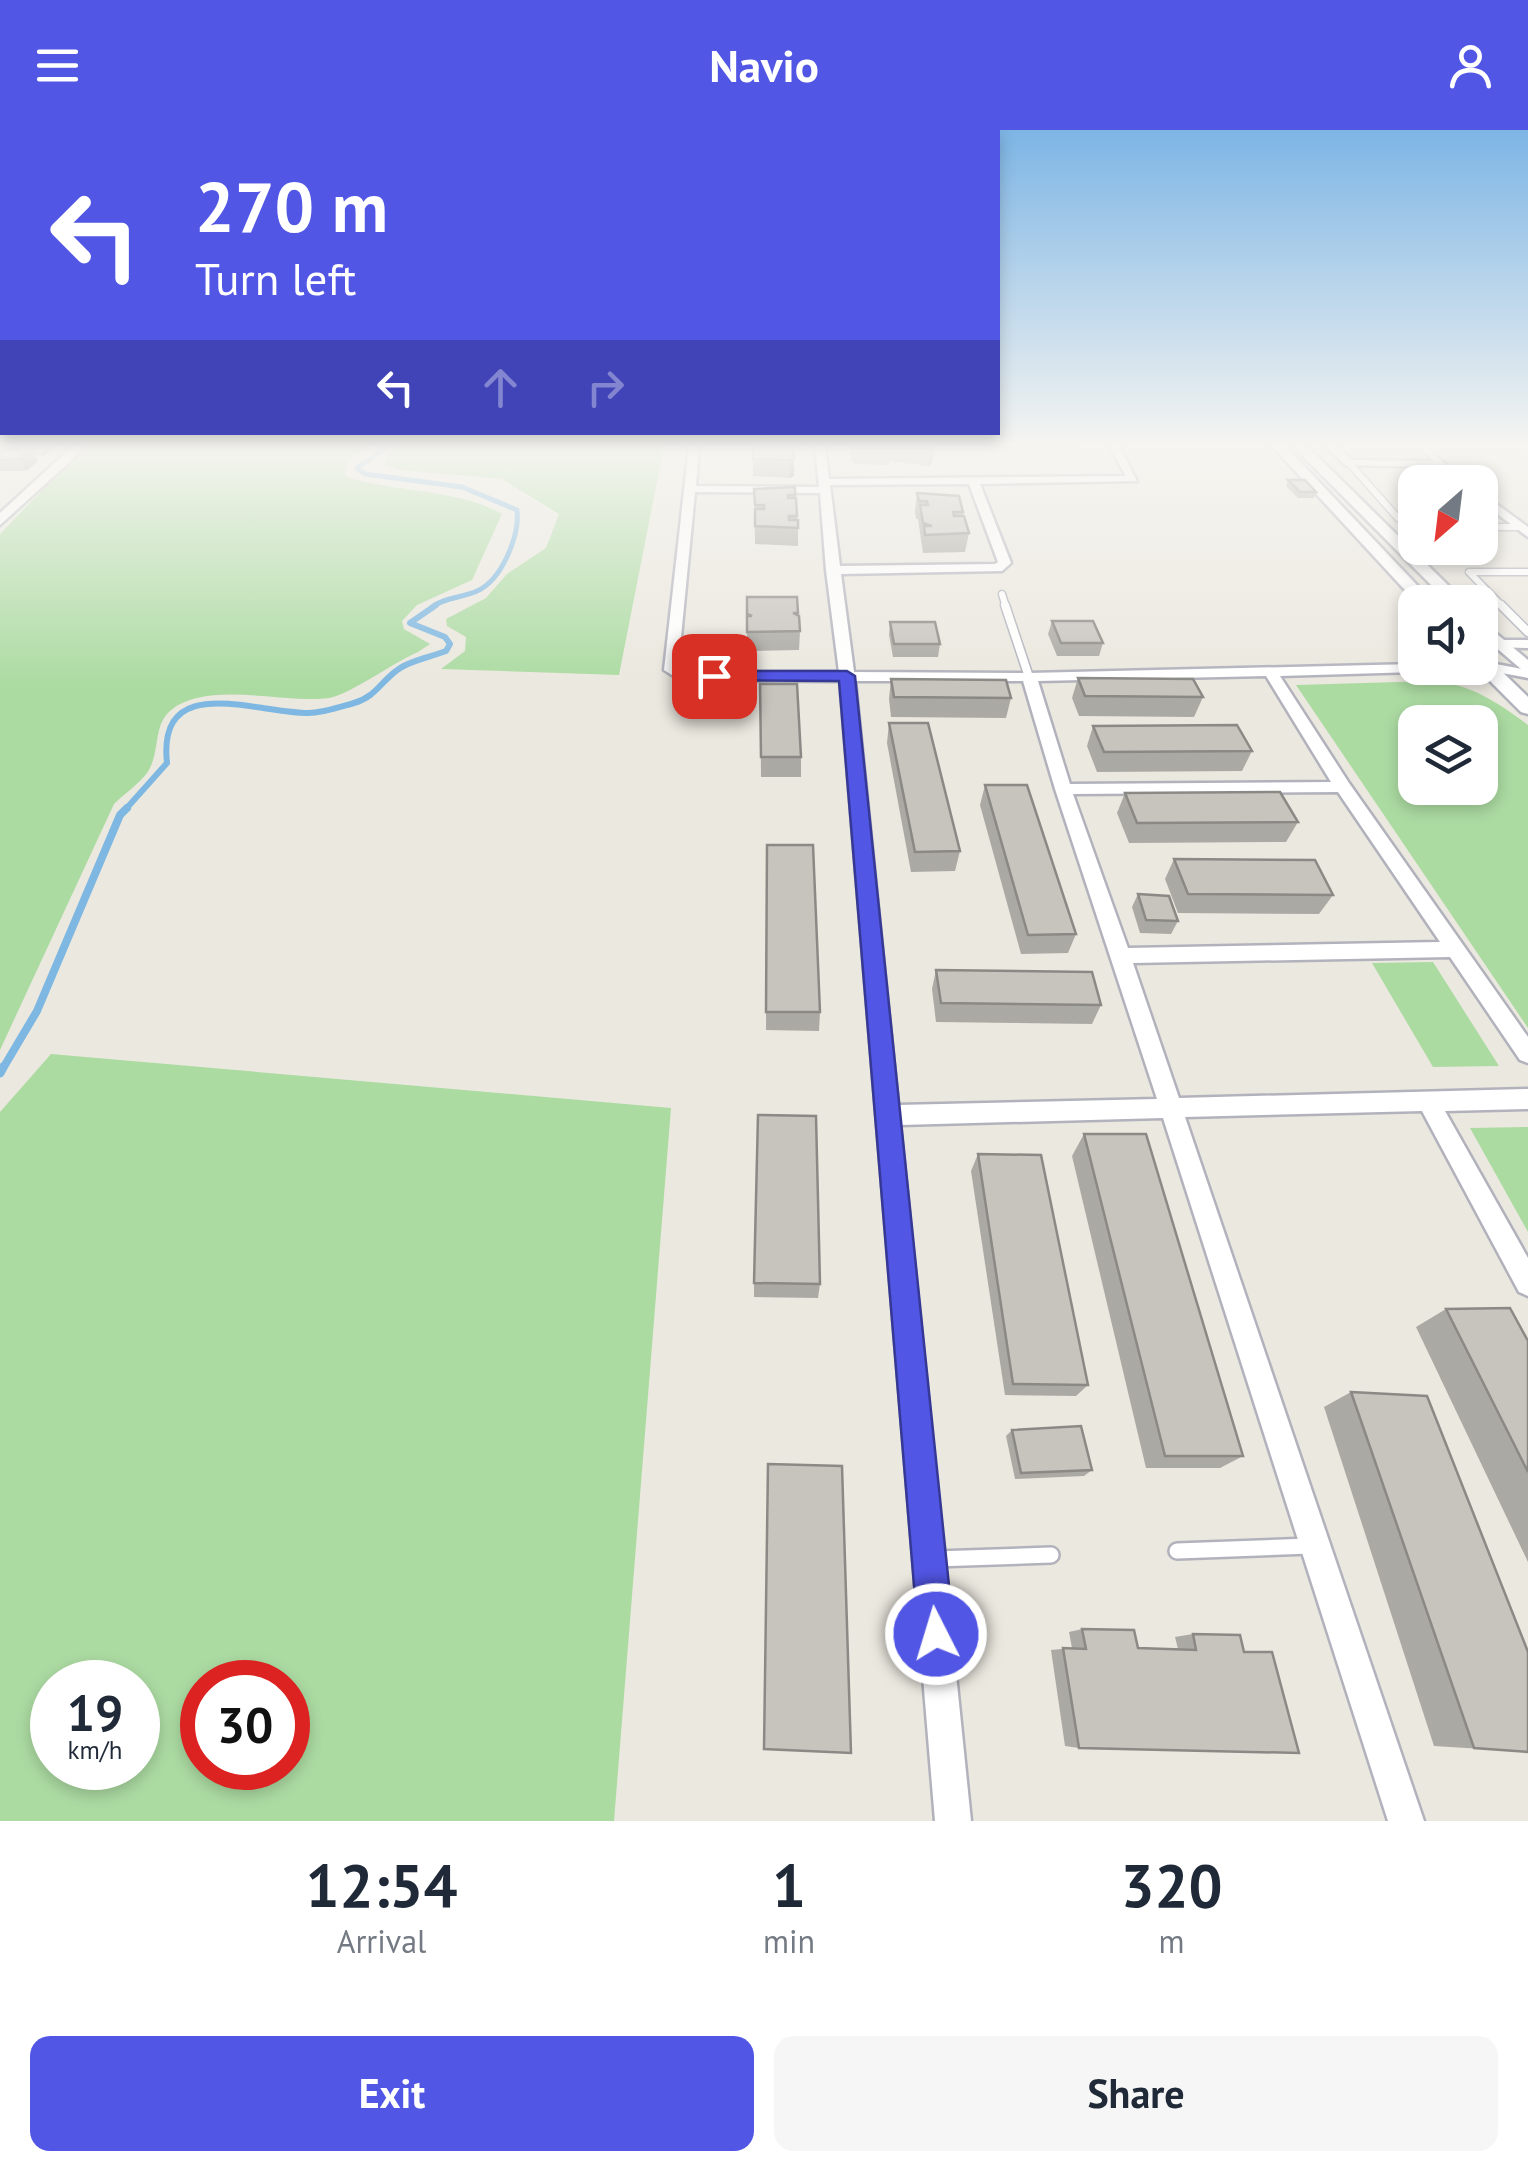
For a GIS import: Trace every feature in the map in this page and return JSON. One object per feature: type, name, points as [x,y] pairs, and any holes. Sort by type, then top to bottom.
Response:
[{"type":"street","points":[[686,525],[671,670],[680,676],[1029,678],[1398,669]]},
{"type":"street","points":[[828,525],[847,676],[954,1821]]},
{"type":"street","points":[[832,570],[998,568],[1006,563],[991,525]]},
{"type":"street","points":[[1353,525],[1410,585]]},
{"type":"street","points":[[1379,525],[1440,585]]},
{"type":"street","points":[[1499,644],[1528,644]]},
{"type":"street","points":[[1499,644],[1528,672]]},
{"type":"street","points":[[1498,666],[1528,672]]},
{"type":"street","points":[[1272,674],[1344,787],[1528,1054]]},
{"type":"street","points":[[1029,678],[1406,1821]]},
{"type":"street","points":[[1498,679],[1528,708]]},
{"type":"street","points":[[1063,789],[1344,787]]},
{"type":"street","points":[[1122,956],[1456,949]]},
{"type":"street","points":[[888,1115],[1528,1099]]},
{"type":"street","points":[[1430,1104],[1528,1283]]},
{"type":"lane","points":[[1498,529],[1524,530]]},
{"type":"lane","points":[[1528,572],[1469,572],[1528,632]]},
{"type":"lane","points":[[1002,594],[1029,678]]},
{"type":"lane","points":[[1178,1551],[1316,1546]]},
{"type":"lane","points":[[929,1559],[1051,1554]]},
{"type":"green space","points":[[9,525],[497,525],[472,580],[417,605],[402,621],[404,629],[430,644],[418,652],[329,698],[205,696],[187,701],[165,716],[151,765],[140,781],[114,804],[0,1050],[0,534]]},
{"type":"green space","points":[[555,525],[648,525],[619,675],[441,669],[465,651],[466,637],[447,626],[446,619],[486,598],[507,574],[546,548]]},
{"type":"green space","points":[[1296,685],[1455,685],[1484,696],[1506,709],[1528,725],[1528,1028]]},
{"type":"green space","points":[[1433,962],[1499,1066],[1433,1067],[1372,963]]},
{"type":"green space","points":[[51,1054],[671,1108],[614,1821],[0,1821],[0,1112]]},
{"type":"green space","points":[[1528,1127],[1528,1232],[1470,1128]]},
{"type":"building","points":[[798,525],[798,528],[755,526]]},
{"type":"building","points":[[929,525],[967,525],[969,533],[925,535],[924,526],[932,526]]},
{"type":"building","points":[[747,597],[797,597],[798,613],[793,613],[799,616],[800,631],[747,632],[747,616],[752,616],[747,614]]},
{"type":"building","points":[[1052,621],[1093,621],[1103,643],[1061,643]]},
{"type":"building","points":[[890,622],[935,622],[940,644],[894,644]]},
{"type":"building","points":[[1078,678],[1193,679],[1203,697],[1085,696]]},
{"type":"building","points":[[891,679],[1006,680],[1011,698],[894,697]]},
{"type":"building","points":[[760,684],[797,684],[801,757],[761,757]]},
{"type":"building","points":[[889,723],[928,723],[960,851],[915,852]]},
{"type":"building","points":[[1237,725],[1252,751],[1104,752],[1093,726]]},
{"type":"building","points":[[985,785],[1027,785],[1076,934],[1028,935]]},
{"type":"building","points":[[1280,792],[1298,822],[1137,823],[1125,793]]},
{"type":"building","points":[[767,845],[813,845],[820,1012],[766,1012]]},
{"type":"building","points":[[1174,859],[1315,860],[1333,895],[1188,894]]},
{"type":"building","points":[[1138,894],[1169,896],[1178,921],[1146,920]]},
{"type":"building","points":[[936,970],[1092,972],[1101,1005],[941,1003]]},
{"type":"building","points":[[758,1115],[816,1116],[820,1284],[754,1283]]},
{"type":"building","points":[[1084,1134],[1146,1134],[1243,1456],[1165,1456]]},
{"type":"building","points":[[978,1154],[1041,1155],[1088,1385],[1013,1384]]},
{"type":"building","points":[[1510,1308],[1528,1341],[1528,1472],[1446,1309]]},
{"type":"building","points":[[1351,1392],[1427,1396],[1528,1652],[1528,1752],[1474,1748]]},
{"type":"building","points":[[1081,1426],[1092,1470],[1021,1473],[1012,1430]]},
{"type":"building","points":[[768,1464],[842,1466],[851,1753],[764,1749]]},
{"type":"building","points":[[1082,1629],[1134,1630],[1138,1648],[1196,1650],[1193,1634],[1240,1635],[1244,1652],[1272,1652],[1299,1753],[1079,1748],[1063,1648],[1086,1649]]},
{"type":"waterway","points":[[432,607],[486,585],[501,567],[516,525]]},
{"type":"waterway","points":[[125,810],[167,763],[168,734],[177,716],[193,707],[214,704],[308,713],[361,700],[401,668],[446,651],[450,644],[445,637],[410,623],[436,605]]},
{"type":"waterway","points":[[2,1070],[37,1011],[125,810]]},
{"type":"waterway","points":[[0,1073],[3,1067]]},
{"type":"route","points":[[714,676],[847,676],[936,1634]]}]
